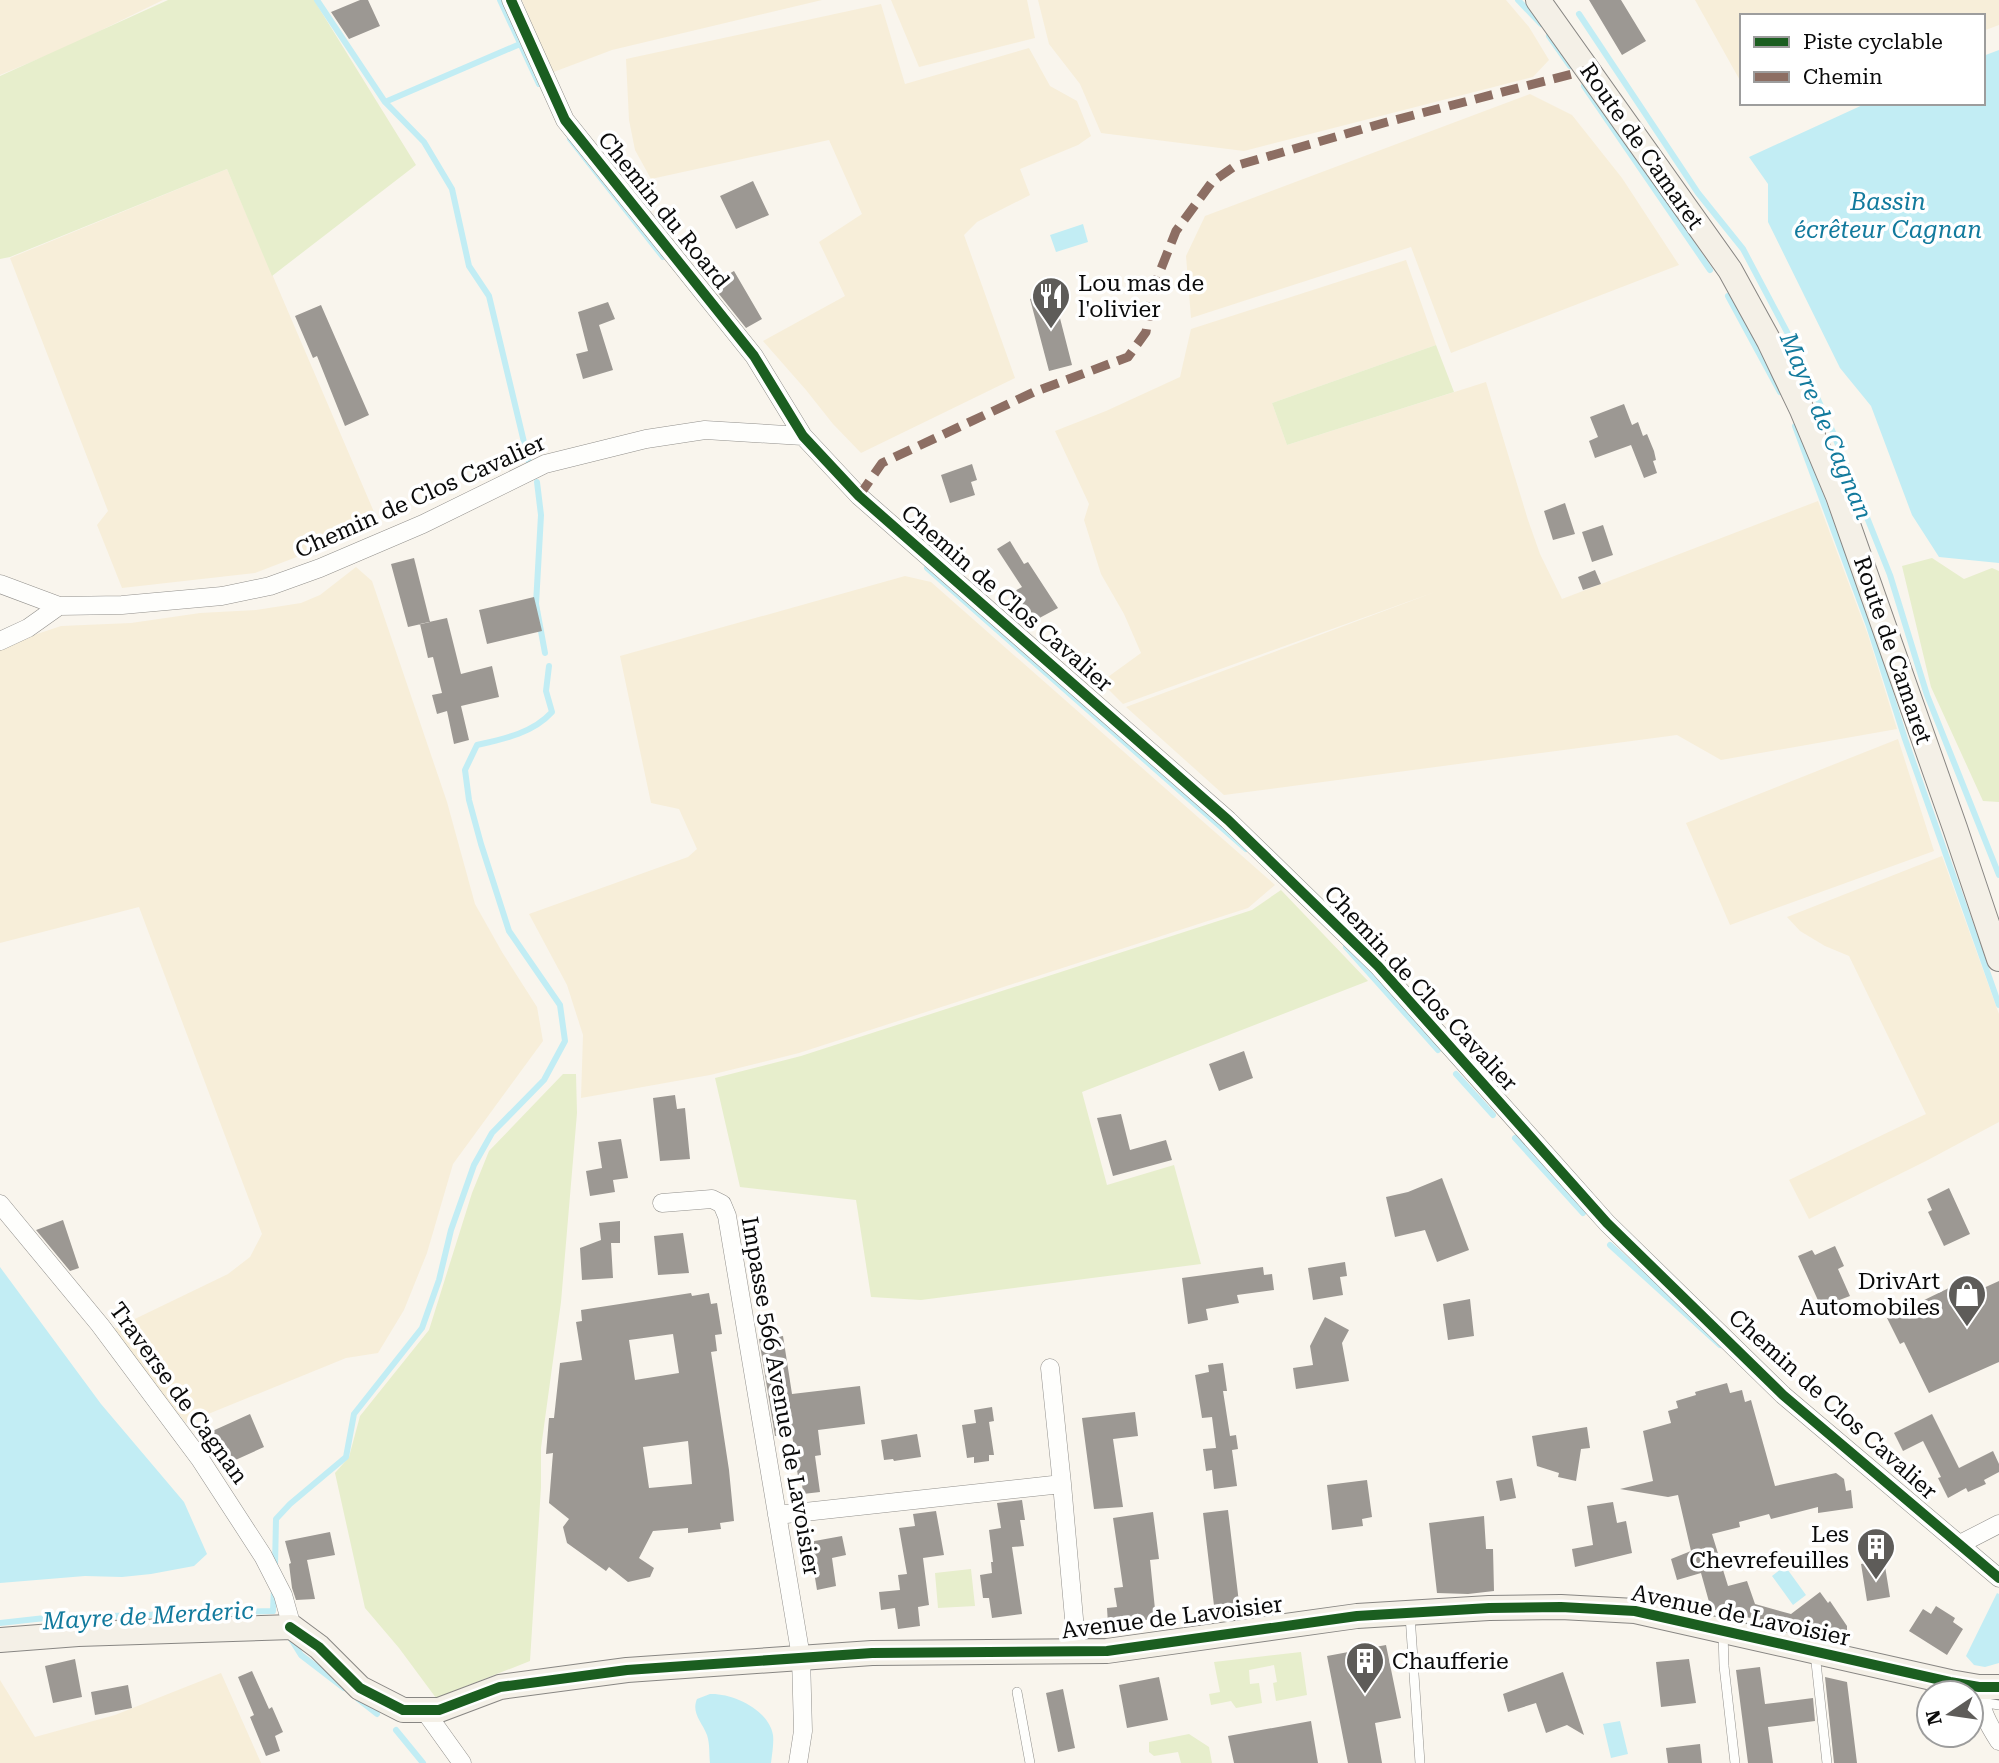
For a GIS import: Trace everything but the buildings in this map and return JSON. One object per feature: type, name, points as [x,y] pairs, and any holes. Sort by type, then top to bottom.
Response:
[{"type":"street","name":"Chemin du Roard","points":[[511,0],[565,120],[754,356],[803,436]]},
{"type":"street","name":"Route de Camaret","points":[[1538,0],[1730,270],[1769,341],[1802,410],[1842,509],[1951,815],[1999,959]]},
{"type":"street","name":"Chemin de Clos Cavalier","points":[[0,584],[59,606],[122,605],[208,598],[270,586],[320,568],[412,529],[545,464],[646,439],[705,429],[803,436],[859,496],[1228,820],[1378,966],[1607,1223],[1783,1395],[1999,1578]]},
{"type":"street","points":[[0,641],[29,628],[59,606]]},
{"type":"street","name":"Impasse 566 Avenue de Lavoisier","points":[[662,1203],[712,1199],[722,1204],[727,1216],[801,1657],[803,1731],[798,1763]]},
{"type":"street","name":"Traverse de Cagnan","points":[[0,1204],[100,1325],[200,1459],[284,1595],[286,1627]]},
{"type":"street","points":[[1050,1368],[1077,1652]]},
{"type":"street","points":[[776,1515],[1062,1484]]},
{"type":"street","points":[[1959,1544],[1999,1524]]},
{"type":"street","name":"Avenue de Lavoisier","points":[[286,1627],[319,1647],[360,1688],[402,1710],[439,1710],[500,1687],[627,1670],[872,1653],[1077,1652],[1167,1644],[1410,1611],[1489,1608],[1596,1608],[1635,1611],[1986,1692]]},
{"type":"street","points":[[0,1640],[78,1633],[286,1627]]},
{"type":"street","points":[[1986,1692],[1988,1724],[1999,1741]]},
{"type":"street","points":[[424,1710],[462,1763]]},
{"type":"lane","points":[[1410,1611],[1420,1763]]},
{"type":"lane","points":[[1724,1630],[1723,1657],[1735,1763]]},
{"type":"lane","points":[[1814,1651],[1827,1763]]},
{"type":"lane","points":[[1017,1692],[1030,1763]]},
{"type":"lane","points":[[1986,1692],[1999,1705]]},
{"type":"shaded area","points":[[0,0],[163,0],[67,47],[0,75]]},
{"type":"shaded area","points":[[522,0],[822,0],[612,50],[551,73]]},
{"type":"shaded area","points":[[891,0],[1027,0],[1035,38],[919,67]]},
{"type":"shaded area","points":[[1038,0],[1506,0],[1529,27],[1549,60],[1533,77],[1244,151],[1101,133],[1080,84],[1049,44]]},
{"type":"shaded area","points":[[1695,0],[1999,0],[1999,25],[1985,30],[1985,14],[1740,14],[1740,80]]},
{"type":"shaded area","points":[[881,4],[905,84],[1029,48],[1050,86],[1077,101],[1091,136],[1078,145],[1020,169],[1030,195],[977,222],[964,235],[1015,378],[861,453],[763,341],[845,296],[819,242],[862,214],[829,140],[651,179],[635,150],[629,120],[626,59]]},
{"type":"shaded area","points":[[1530,94],[1572,115],[1622,178],[1679,265],[1451,353],[1411,247],[1191,318],[1186,256],[1205,216]]},
{"type":"shaded area","points":[[227,169],[377,519],[333,543],[255,573],[122,588],[97,525],[108,511],[10,258]]},
{"type":"shaded area","points":[[1406,260],[1436,345],[1272,403],[1287,445],[1486,382],[1528,520],[1540,554],[1562,599],[1818,501],[1868,635],[1897,729],[1721,760],[1677,735],[1224,795],[1126,707],[1435,592],[1123,704],[1101,682],[1141,653],[1124,614],[1101,574],[1084,520],[1089,504],[1055,431],[1180,377],[1191,329]]},
{"type":"shaded area","points":[[356,567],[372,581],[447,802],[475,904],[537,1007],[543,1041],[453,1164],[427,1253],[404,1310],[378,1353],[346,1358],[186,1423],[112,1330],[228,1274],[250,1257],[262,1234],[139,907],[0,943],[0,650],[61,626],[131,623],[301,603],[320,595]]},
{"type":"shaded area","points":[[905,576],[931,582],[1275,885],[1248,908],[799,1053],[710,1075],[581,1098],[583,1035],[567,985],[529,914],[688,857],[697,849],[679,809],[651,803],[620,656]]},
{"type":"shaded area","points":[[1898,739],[1934,851],[1730,925],[1686,823]]},
{"type":"shaded area","points":[[1942,856],[1999,1014],[1999,1122],[1809,1219],[1789,1180],[1926,1114],[1849,956],[1800,931],[1787,917]]},
{"type":"shaded area","points":[[221,1673],[261,1763],[0,1763],[0,1680],[35,1737],[115,1715]]},
{"type":"green space","points":[[168,0],[314,0],[416,165],[272,276],[227,169],[0,259],[0,76]]},
{"type":"green space","points":[[1436,345],[1454,392],[1287,445],[1272,403]]},
{"type":"green space","points":[[1932,558],[1964,579],[1992,568],[1999,571],[1999,802],[1983,801],[1931,687],[1902,566]]},
{"type":"green space","points":[[1281,890],[1368,981],[1082,1092],[1107,1185],[1174,1165],[1201,1264],[921,1300],[871,1297],[856,1200],[740,1187],[715,1078],[801,1056],[1252,910]]},
{"type":"green space","points":[[563,1074],[576,1074],[577,1113],[561,1302],[541,1448],[530,1661],[436,1698],[365,1608],[335,1473],[349,1457],[360,1416],[429,1330],[472,1193],[489,1151]]},
{"type":"green space","points":[[971,1569],[975,1606],[938,1608],[935,1573]]},
{"type":"green space","points":[[1301,1652],[1307,1695],[1276,1701],[1274,1665],[1249,1670],[1250,1684],[1259,1683],[1262,1703],[1236,1708],[1231,1701],[1211,1705],[1209,1694],[1220,1692],[1214,1662]]},
{"type":"green space","points":[[1189,1734],[1209,1747],[1212,1763],[1181,1763],[1178,1752],[1154,1756],[1149,1752],[1149,1742]]},
{"type":"water","name":"Bassin écrêteur Cagnan","points":[[1999,50],[1999,563],[1939,557],[1912,515],[1871,406],[1840,368],[1768,222],[1768,184],[1749,157],[1863,105],[1985,105],[1985,55]]},
{"type":"water","points":[[1083,224],[1088,242],[1056,252],[1050,235]]},
{"type":"water","points":[[0,1267],[101,1404],[184,1502],[207,1554],[194,1566],[122,1577],[85,1576],[0,1583]]},
{"type":"water","points":[[1785,1566],[1806,1595],[1793,1605],[1772,1576]]},
{"type":"water","points":[[1997,1593],[1999,1663],[1985,1667],[1974,1665],[1966,1656]]},
{"type":"water","points":[[710,1694],[739,1700],[765,1718],[773,1735],[771,1763],[710,1763],[708,1738],[695,1709],[697,1699]]},
{"type":"water","points":[[1620,1721],[1628,1754],[1611,1758],[1603,1724]]},
{"type":"waterway","points":[[317,0],[385,102],[424,142],[452,189],[469,266],[489,296],[529,463]]},
{"type":"waterway","points":[[500,0],[539,84]]},
{"type":"waterway","points":[[1518,0],[1541,24]]},
{"type":"waterway","name":"Mayre de Cagnan","points":[[1579,14],[1698,193],[1743,249],[1787,332],[1832,430],[1890,575],[1927,695],[1999,875]]},
{"type":"waterway","points":[[1549,36],[1570,66]]},
{"type":"waterway","points":[[385,102],[520,44]]},
{"type":"waterway","points":[[1584,86],[1710,270]]},
{"type":"waterway","points":[[570,139],[663,257]]},
{"type":"waterway","points":[[1728,296],[1780,392]]},
{"type":"waterway","points":[[1795,426],[1869,626],[1905,739],[1999,1005]]},
{"type":"waterway","points":[[537,482],[541,515],[536,604],[545,653]]},
{"type":"waterway","points":[[927,568],[1246,849]]},
{"type":"waterway","points":[[275,1567],[276,1519],[346,1457],[354,1414],[422,1328],[439,1280],[451,1230],[474,1165],[492,1133],[544,1080],[565,1041],[560,1005],[509,931],[481,844],[469,800],[465,770],[477,745],[527,730],[552,712],[546,691],[549,666]]},
{"type":"waterway","points":[[1346,947],[1438,1050]]},
{"type":"waterway","points":[[1456,1074],[1493,1115]]},
{"type":"waterway","points":[[1515,1138],[1583,1213]]},
{"type":"waterway","points":[[1610,1245],[1720,1345]]},
{"type":"waterway","points":[[273,1611],[274,1588]]},
{"type":"waterway","name":"Mayre de Merderic","points":[[0,1623],[45,1618],[273,1611]]},
{"type":"waterway","name":"Mayre de Merderic","points":[[291,1639],[301,1655],[344,1688]]},
{"type":"waterway","name":"Mayre de Merderic","points":[[358,1699],[377,1714]]},
{"type":"waterway","name":"Mayre de Merderic","points":[[396,1730],[423,1763]]},
{"type":"marked path","points":[[859,496],[882,463],[1034,392],[1128,357],[1146,332],[1153,289],[1176,231],[1212,182],[1235,166],[1387,122],[1588,70]]},
{"type":"cycle path","points":[[511,0],[565,120],[754,356],[803,436],[859,496],[1228,820],[1378,966],[1607,1223],[1783,1395],[1999,1578]]},
{"type":"cycle path","points":[[290,1627],[319,1647],[360,1688],[403,1710],[439,1710],[500,1687],[627,1670],[872,1653],[1107,1651],[1357,1616],[1489,1608],[1561,1607],[1635,1611],[1950,1682],[1999,1687]]},
{"type":"place","name":"Lou mas de l'olivier","points":[[1051,330]]},
{"type":"place","name":"DrivArt Automobiles","points":[[1967,1328]]},
{"type":"place","name":"Les Chevrefeuilles","points":[[1876,1581]]},
{"type":"place","name":"Chaufferie","points":[[1365,1695]]}]
